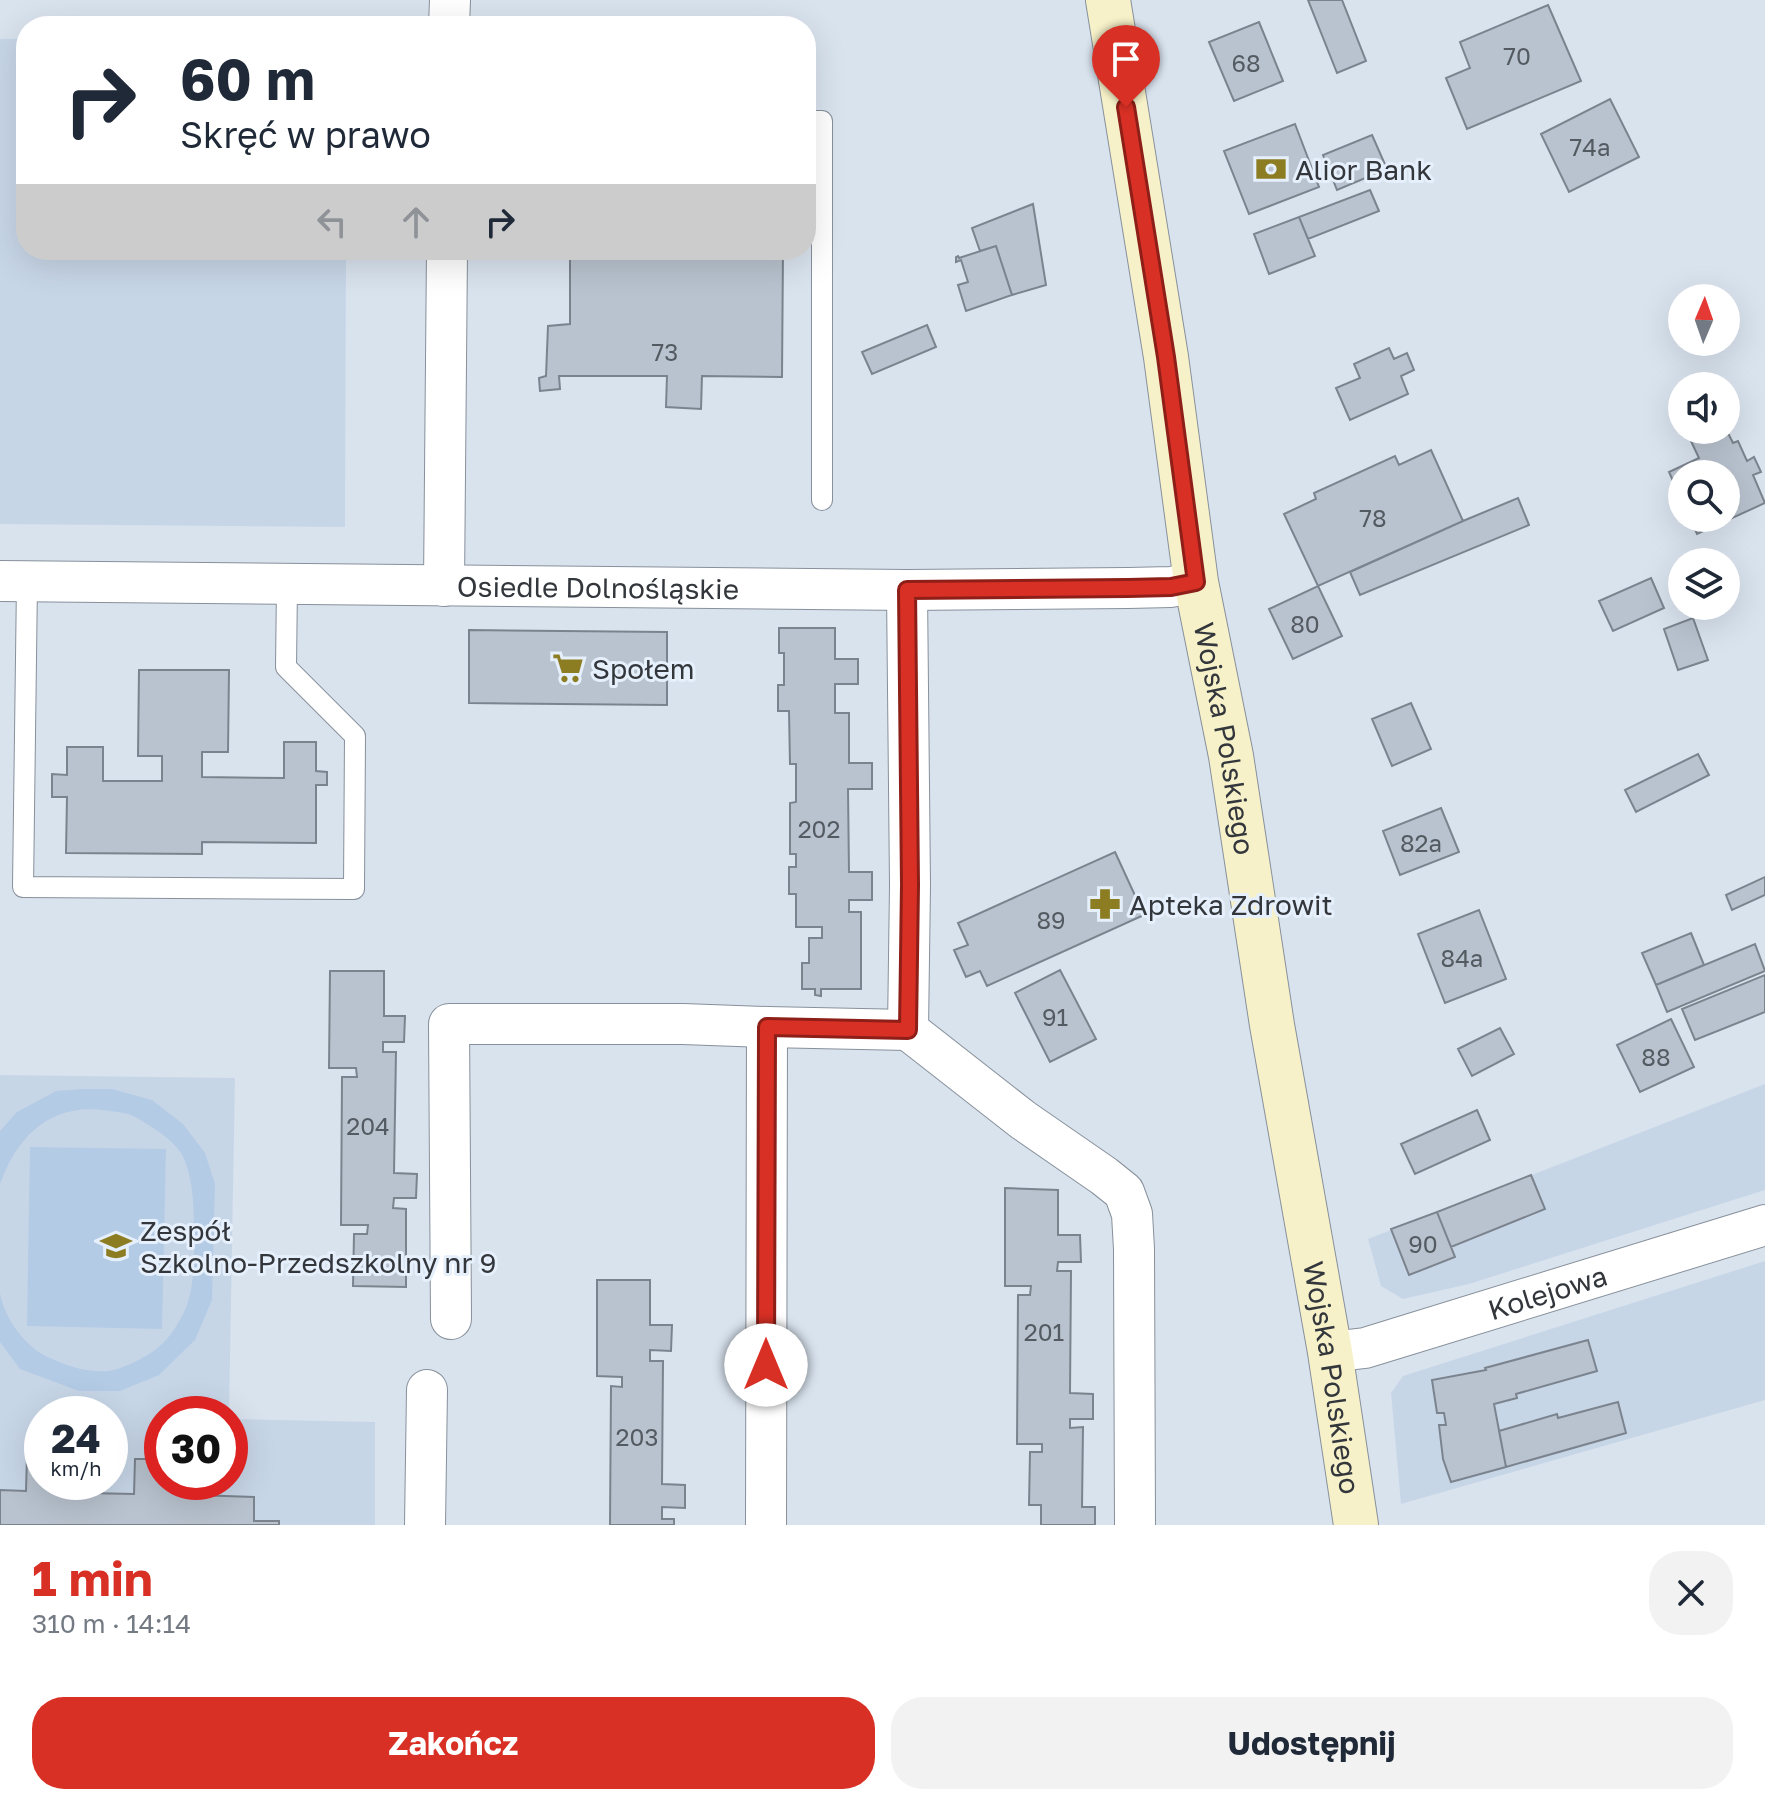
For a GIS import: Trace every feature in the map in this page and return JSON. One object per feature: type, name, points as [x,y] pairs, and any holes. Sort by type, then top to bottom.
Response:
[{"type":"street","name":"Wojska Polskiego","points":[[1108,0],[1166,357],[1196,582],[1231,756],[1272,1025],[1330,1352],[1356,1525]]},
{"type":"street","points":[[444,586],[447,260]]},
{"type":"street","name":"Osiedle Dolnośląskie","points":[[14,582],[907,590],[1171,587],[1196,582]]},
{"type":"street","points":[[907,590],[908,1030]]},
{"type":"street","points":[[451,1319],[449,1024],[683,1024],[908,1030],[1023,1120],[1124,1192],[1132,1214],[1134,1249],[1135,1525]]},
{"type":"street","points":[[766,1525],[767,1027]]},
{"type":"street","name":"Kolejowa","points":[[1330,1352],[1365,1348],[1765,1225]]},
{"type":"street","points":[[425,1525],[427,1390]]},
{"type":"lane","points":[[816,121],[822,121],[822,500]]},
{"type":"lane","points":[[14,582],[23,887],[354,889],[355,736],[286,667],[287,585]]},
{"type":"shaded area","points":[[0,39],[16,39],[16,260],[346,260],[345,527],[0,524]]},
{"type":"shaded area","name":"Zespół Szkolno-Przedszkolny nr 9","points":[[0,1075],[235,1078],[229,1396],[144,1396],[144,1500],[248,1500],[248,1419],[375,1422],[375,1525],[0,1525]]},
{"type":"shaded area","points":[[1765,1084],[1765,1190],[1469,1284],[1403,1299],[1381,1286],[1368,1239]]},
{"type":"shaded area","points":[[112,1089],[152,1100],[183,1124],[205,1153],[215,1184],[212,1300],[195,1340],[159,1375],[120,1391],[79,1391],[20,1369],[0,1342],[0,1293],[6,1312],[18,1331],[41,1353],[78,1368],[114,1370],[144,1357],[165,1341],[187,1305],[194,1262],[194,1212],[190,1180],[181,1153],[150,1126],[132,1115],[90,1109],[55,1117],[28,1136],[17,1150],[0,1184],[0,1131],[17,1112],[56,1091]]},
{"type":"shaded area","points":[[30,1147],[166,1149],[162,1329],[27,1326]]},
{"type":"shaded area","points":[[1765,1261],[1765,1400],[1401,1504],[1391,1393],[1403,1376]]},
{"type":"building","points":[[1308,0],[1342,0],[1366,61],[1337,73]]},
{"type":"building","points":[[1548,5],[1581,81],[1467,129],[1446,78],[1470,68],[1460,42]]},
{"type":"building","points":[[1259,22],[1283,81],[1234,101],[1209,42]]},
{"type":"building","points":[[1610,99],[1639,157],[1569,192],[1541,134]]},
{"type":"building","name":"Alior Bank","points":[[1295,124],[1319,187],[1249,214],[1224,151]]},
{"type":"building","points":[[1372,135],[1387,169],[1337,190],[1323,155]]},
{"type":"building","points":[[1370,190],[1379,211],[1308,239],[1299,217]]},
{"type":"building","points":[[1033,204],[1046,285],[1012,295],[996,246],[980,251],[972,228]]},
{"type":"building","points":[[1299,217],[1315,256],[1269,274],[1254,234]]},
{"type":"building","points":[[996,246],[1012,295],[966,311],[958,285],[968,282],[961,260],[956,262],[956,257]]},
{"type":"building","points":[[570,260],[783,260],[782,377],[702,376],[701,409],[666,407],[667,376],[559,376],[560,389],[540,391],[539,378],[546,376],[548,326],[570,324]]},
{"type":"building","points":[[927,325],[936,347],[872,374],[862,352]]},
{"type":"building","points":[[1389,348],[1394,359],[1407,353],[1414,370],[1401,376],[1408,394],[1350,420],[1336,388],[1360,378],[1354,364]]},
{"type":"building","points":[[1692,444],[1739,444],[1747,461],[1754,457],[1761,472],[1753,475],[1765,503],[1740,514],[1740,460],[1695,460],[1699,458]]},
{"type":"building","points":[[1431,450],[1463,521],[1318,586],[1284,514],[1316,499],[1314,493],[1395,456],[1399,465]]},
{"type":"building","points":[[1518,498],[1529,525],[1360,595],[1350,572]]},
{"type":"building","points":[[1651,578],[1664,608],[1613,631],[1599,601]]},
{"type":"building","points":[[1318,586],[1342,636],[1293,659],[1269,609]]},
{"type":"building","points":[[1694,620],[1708,660],[1678,670],[1664,629]]},
{"type":"building","points":[[779,628],[835,628],[835,659],[858,659],[858,684],[835,684],[835,713],[849,713],[849,763],[872,763],[872,789],[848,789],[849,872],[872,872],[872,900],[849,900],[849,912],[861,912],[861,989],[821,989],[821,996],[815,995],[815,989],[802,989],[802,963],[809,963],[809,938],[822,938],[822,927],[796,927],[796,894],[789,894],[789,867],[796,867],[796,854],[790,854],[790,803],[796,802],[796,764],[790,764],[789,711],[778,711],[778,685],[784,685],[784,653],[779,653]]},
{"type":"building","name":"Społem","points":[[469,630],[667,632],[667,705],[469,703]]},
{"type":"building","points":[[139,670],[229,670],[228,752],[202,752],[202,777],[284,778],[284,742],[316,742],[316,771],[327,772],[327,785],[316,785],[316,843],[202,842],[202,854],[66,853],[67,797],[52,797],[52,774],[67,775],[67,747],[103,747],[103,781],[162,781],[162,756],[138,756]]},
{"type":"building","points":[[1411,703],[1431,749],[1392,766],[1372,719]]},
{"type":"building","points":[[1698,754],[1709,775],[1636,812],[1625,790]]},
{"type":"building","points":[[1441,808],[1459,852],[1400,875],[1383,831]]},
{"type":"building","points":[[1115,852],[1144,915],[987,986],[980,971],[966,977],[954,950],[968,945],[958,923]]},
{"type":"building","points":[[1765,877],[1765,895],[1732,910],[1726,895]]},
{"type":"building","points":[[1479,910],[1506,979],[1445,1003],[1418,934]]},
{"type":"building","points":[[1691,933],[1704,965],[1656,985],[1642,953]]},
{"type":"building","points":[[1755,944],[1765,971],[1667,1012],[1656,985]]},
{"type":"building","points":[[1060,970],[1096,1039],[1050,1062],[1015,993]]},
{"type":"building","points":[[330,971],[384,971],[384,1016],[405,1016],[404,1042],[383,1042],[383,1052],[396,1052],[394,1173],[417,1174],[416,1198],[394,1198],[393,1208],[406,1209],[406,1287],[353,1286],[354,1234],[367,1234],[368,1225],[341,1225],[342,1077],[357,1077],[356,1068],[329,1068]]},
{"type":"building","points":[[1765,975],[1765,1012],[1695,1040],[1682,1009]]},
{"type":"building","points":[[1671,1019],[1694,1067],[1640,1092],[1617,1045]]},
{"type":"building","points":[[1500,1028],[1514,1054],[1472,1076],[1458,1049]]},
{"type":"building","points":[[1477,1110],[1490,1140],[1415,1174],[1401,1144]]},
{"type":"building","points":[[1531,1175],[1545,1209],[1451,1247],[1437,1212]]},
{"type":"building","points":[[1005,1188],[1058,1190],[1058,1235],[1080,1235],[1081,1262],[1058,1262],[1057,1271],[1071,1271],[1070,1393],[1093,1394],[1093,1419],[1070,1419],[1070,1428],[1083,1427],[1082,1507],[1095,1507],[1095,1525],[1041,1525],[1041,1505],[1029,1505],[1030,1452],[1042,1452],[1042,1444],[1017,1444],[1018,1295],[1030,1295],[1031,1286],[1005,1286]]},
{"type":"building","points":[[1437,1212],[1455,1257],[1409,1275],[1391,1229]]},
{"type":"building","points":[[597,1280],[650,1280],[650,1325],[672,1325],[671,1351],[650,1350],[650,1361],[663,1361],[662,1484],[685,1485],[685,1508],[662,1507],[662,1519],[674,1519],[674,1525],[610,1525],[611,1386],[622,1387],[622,1377],[597,1376]]},
{"type":"building","points":[[1588,1340],[1597,1371],[1516,1394],[1517,1398],[1494,1404],[1506,1467],[1451,1482],[1443,1459],[1439,1425],[1446,1425],[1444,1413],[1437,1413],[1432,1380],[1486,1370]]},
{"type":"building","points":[[1618,1402],[1626,1433],[1506,1467],[1499,1431],[1557,1414],[1558,1418]]},
{"type":"building","points":[[135,1459],[144,1459],[144,1500],[248,1500],[248,1497],[254,1497],[254,1521],[279,1521],[279,1525],[0,1525],[0,1490],[24,1491],[24,1500],[128,1500],[128,1494],[134,1494]]},
{"type":"place","name":"Alior Bank","points":[[1271,169]]},
{"type":"place","name":"Społem","points":[[568,668]]},
{"type":"place","name":"Apteka Zdrowit","points":[[1105,904]]},
{"type":"place","name":"Zespół Szkolno-Przedszkolny nr 9","points":[[116,1246]]},
{"type":"route","points":[[766,1365],[767,1027],[908,1030],[907,590],[1171,587],[1196,582],[1166,357],[1126,107]]}]
